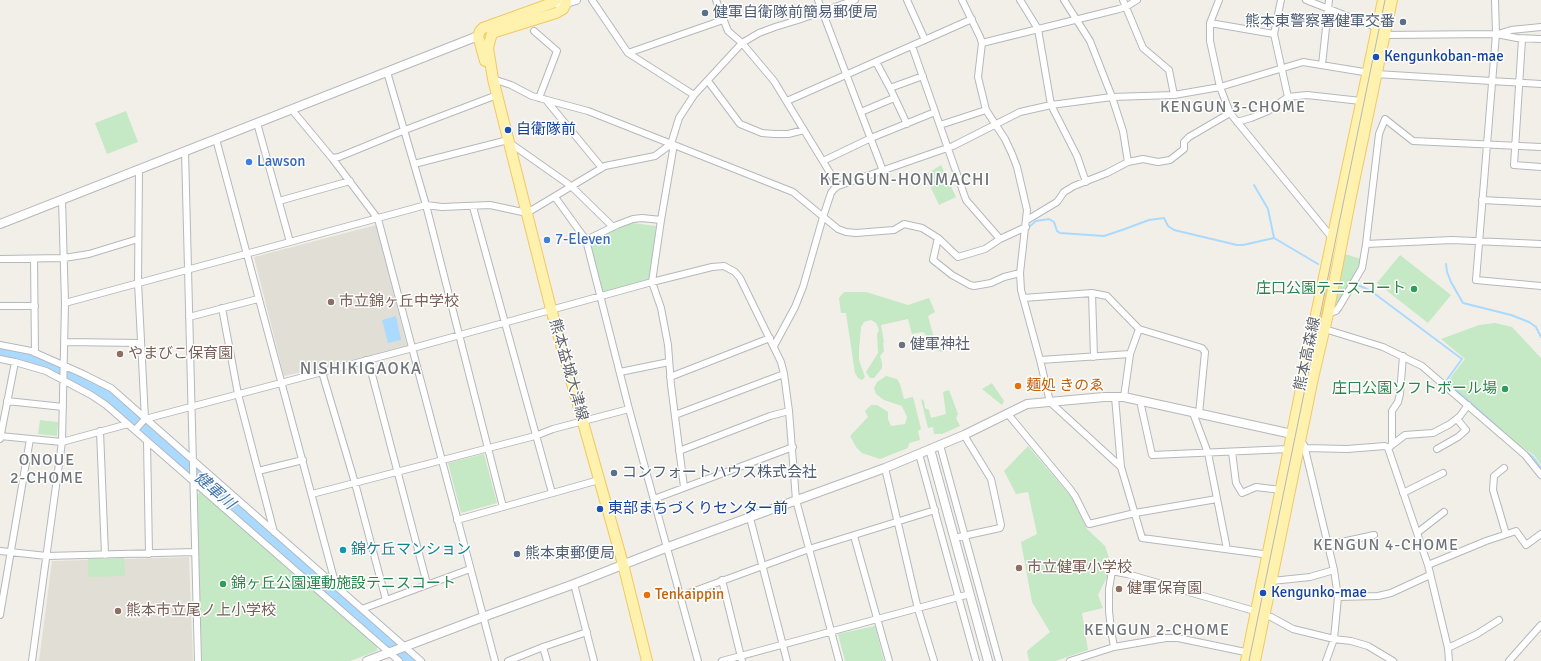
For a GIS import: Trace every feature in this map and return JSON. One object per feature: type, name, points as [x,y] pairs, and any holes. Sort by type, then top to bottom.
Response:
[{"type":"main road","name":"熊本高森線","points":[[1381,32],[1383,0]]},
{"type":"main road","name":"熊本高森線","points":[[1252,657],[1296,436],[1320,327],[1328,314],[1372,74],[1381,32],[1392,0]]},
{"type":"main road","points":[[478,36],[556,13],[570,1]]},
{"type":"main road","points":[[478,36],[483,28],[554,2]]},
{"type":"main road","name":"熊本益城大津線","points":[[492,33],[488,48],[493,79],[508,141],[551,310],[623,564],[647,661]]},
{"type":"main road","name":"熊本益城大津線","points":[[478,36],[493,79]]},
{"type":"main road","name":"熊本高森線","points":[[1320,327],[1317,313],[1362,101],[1372,74]]},
{"type":"main road","name":"熊本高森線","points":[[1260,615],[1272,581],[1272,555],[1281,490],[1289,449],[1296,436]]},
{"type":"street","points":[[592,0],[628,53],[694,95]]},
{"type":"street","points":[[716,0],[728,31],[742,44],[774,81],[838,186]]},
{"type":"street","points":[[818,0],[883,171]]},
{"type":"street","points":[[65,303],[138,282],[188,271],[426,205],[442,207],[473,207],[490,205],[527,214],[594,171],[605,166],[655,156],[667,148],[670,144],[679,118],[694,95],[742,44],[759,33],[855,0]]},
{"type":"street","points":[[907,0],[925,40]]},
{"type":"street","points":[[962,0],[982,43],[978,77],[986,110],[1005,139],[1017,166],[1027,210],[1020,282],[1050,402],[1121,467]]},
{"type":"street","points":[[1020,0],[1038,29],[1051,105],[1077,156],[1086,182]]},
{"type":"street","points":[[1064,0],[1090,41],[1112,97],[1123,131],[1128,162]]},
{"type":"street","points":[[1123,0],[1143,48],[1168,70],[1174,95]]},
{"type":"street","points":[[982,43],[1126,7],[1137,0]]},
{"type":"street","points":[[1219,0],[1210,23],[1210,41],[1220,87],[1230,113],[1333,238]]},
{"type":"street","points":[[1281,0],[1274,34],[1288,97]]},
{"type":"street","points":[[1306,0],[1381,32],[1496,34],[1541,39]]},
{"type":"street","points":[[1322,65],[1329,0]]},
{"type":"street","points":[[1495,0],[1496,34],[1476,280],[1541,286]]},
{"type":"street","points":[[554,2],[570,1]]},
{"type":"street","points":[[787,101],[972,19]]},
{"type":"street","points":[[628,53],[723,20]]},
{"type":"street","points":[[1210,23],[1274,34]]},
{"type":"street","points":[[1496,34],[1511,30],[1541,27]]},
{"type":"street","points":[[534,31],[557,51],[539,98]]},
{"type":"street","points":[[0,224],[478,36]]},
{"type":"street","points":[[1522,38],[1514,165],[1541,167]]},
{"type":"street","points":[[912,46],[966,200],[1000,239]]},
{"type":"street","points":[[876,62],[907,124]]},
{"type":"street","points":[[774,346],[803,287],[831,193],[838,186],[948,148],[1020,112],[1051,105],[1112,97],[1174,95],[1220,87],[1303,62],[1372,74],[1541,84]]},
{"type":"street","points":[[387,72],[426,205],[458,335],[504,507]]},
{"type":"street","points":[[890,88],[923,76]]},
{"type":"street","points":[[493,79],[511,85],[532,96],[588,111],[793,192],[838,229],[856,233],[894,230],[904,224],[922,228],[938,238],[958,257],[984,249],[1026,224],[1057,202],[1064,192],[1074,186],[1086,182],[1128,162],[1143,159],[1158,162],[1170,160],[1184,149],[1184,142],[1189,137],[1230,113]]},
{"type":"street","points":[[708,81],[740,124],[762,133],[788,134],[804,130]]},
{"type":"street","points":[[332,158],[339,158],[405,130],[497,95]]},
{"type":"street","points":[[1237,122],[1268,111],[1288,97],[1307,95],[1362,101]]},
{"type":"street","points":[[861,112],[894,98]]},
{"type":"street","points":[[546,100],[602,168]]},
{"type":"street","points":[[292,110],[332,158],[378,219],[495,661]]},
{"type":"street","points":[[940,125],[986,110]]},
{"type":"street","points":[[823,161],[871,138],[936,112]]},
{"type":"street","points":[[1317,313],[1328,314],[1336,311],[1362,268],[1379,134],[1385,119],[1412,141],[1541,147]]},
{"type":"street","points":[[257,123],[290,242]]},
{"type":"street","points":[[216,139],[336,586]]},
{"type":"street","points":[[414,164],[508,141],[571,186],[612,227]]},
{"type":"street","points":[[670,144],[673,150],[652,282],[665,325],[684,487]]},
{"type":"street","points":[[185,151],[194,552],[198,661]]},
{"type":"street","points":[[139,170],[138,282],[145,419]]},
{"type":"street","points":[[279,201],[350,181]]},
{"type":"street","points":[[555,196],[586,240],[698,661]]},
{"type":"street","points":[[32,661],[62,442],[65,303],[62,199]]},
{"type":"street","points":[[1482,200],[1541,203]]},
{"type":"street","points":[[473,207],[506,323],[535,436],[552,493]]},
{"type":"street","points":[[586,240],[612,227],[633,219],[642,218],[661,220]]},
{"type":"street","points":[[938,238],[933,260],[952,275],[970,285],[974,286],[991,283],[1004,276],[1020,273]]},
{"type":"street","points":[[0,259],[64,258],[89,254],[138,239]]},
{"type":"street","points":[[1366,244],[1421,240],[1479,240],[1541,244]]},
{"type":"street","points":[[34,259],[35,353]]},
{"type":"street","points":[[135,430],[145,419],[506,323],[652,282],[712,267],[724,266],[735,272],[740,278],[781,362],[784,374],[793,447],[796,500],[839,661]]},
{"type":"street","points":[[1023,298],[1092,292],[1107,296],[1139,329],[1202,348],[1205,352],[1196,414],[1208,453],[1227,549]]},
{"type":"street","points":[[1092,292],[1094,356]]},
{"type":"street","points":[[189,318],[258,299]]},
{"type":"street","points":[[0,306],[35,306]]},
{"type":"street","points":[[222,308],[238,394],[274,532]]},
{"type":"street","points":[[1320,327],[1383,347],[1422,366],[1525,455],[1541,475]]},
{"type":"street","points":[[1124,397],[1130,354],[1139,329]]},
{"type":"street","points":[[670,377],[770,338]]},
{"type":"street","points":[[65,342],[141,343]]},
{"type":"street","points":[[0,345],[35,353],[111,388],[421,661]]},
{"type":"street","points":[[1040,360],[1130,354]]},
{"type":"street","points":[[1403,356],[1400,394],[1398,402],[1392,411],[1390,447],[1403,493],[1428,565],[1448,648],[1449,661]]},
{"type":"street","points":[[0,360],[14,362],[46,371],[106,405],[193,480],[320,594],[399,661]]},
{"type":"street","points":[[366,360],[370,367],[397,473],[428,584]]},
{"type":"street","points":[[14,362],[0,437],[62,442],[128,424]]},
{"type":"street","points":[[620,372],[669,362]]},
{"type":"street","points":[[322,372],[355,483],[386,600]]},
{"type":"street","points":[[675,415],[784,374]]},
{"type":"street","points":[[1115,397],[1121,467],[1142,538],[1272,555]]},
{"type":"street","points":[[367,661],[574,584],[668,547],[884,468],[930,450],[1027,404],[1115,397],[1124,397],[1296,436],[1305,448],[1308,468],[1334,570],[1338,598],[1334,639],[1326,661]]},
{"type":"street","points":[[1140,401],[1152,455],[1289,449]]},
{"type":"street","points":[[7,402],[63,407]]},
{"type":"street","points":[[1305,448],[1347,449],[1385,446],[1390,447],[1405,435],[1433,433],[1457,419],[1468,405]]},
{"type":"street","points":[[312,494],[442,461],[630,409]]},
{"type":"street","points":[[679,451],[770,416],[789,411]]},
{"type":"street","points":[[1007,413],[1070,489],[1089,524],[1135,513],[1217,499]]},
{"type":"street","points":[[1437,449],[1458,437],[1466,430],[1457,419]]},
{"type":"street","points":[[100,431],[104,555]]},
{"type":"street","points":[[954,538],[1000,528],[1001,525],[991,479],[964,434]]},
{"type":"street","points":[[0,615],[30,439]]},
{"type":"street","points":[[148,441],[148,554]]},
{"type":"street","points":[[940,445],[999,661]]},
{"type":"street","points":[[654,499],[793,447]]},
{"type":"street","points":[[930,450],[988,661]]},
{"type":"street","points":[[1232,452],[1236,482],[1242,493],[1256,487],[1281,490]]},
{"type":"street","points":[[919,454],[976,661]]},
{"type":"street","points":[[258,472],[303,460]]},
{"type":"street","points":[[884,468],[918,609],[934,661]]},
{"type":"street","points":[[1504,468],[1494,476],[1493,490],[1506,534]]},
{"type":"street","points":[[1403,493],[1443,474]]},
{"type":"street","points":[[457,520],[599,480]]},
{"type":"street","points":[[681,596],[809,549],[935,510]]},
{"type":"street","points":[[1417,533],[1444,512]]},
{"type":"street","points":[[750,518],[787,661]]},
{"type":"street","points":[[1428,565],[1516,531],[1526,545],[1541,534]]},
{"type":"street","points":[[1328,545],[1374,535]]},
{"type":"street","points":[[854,536],[889,661]]},
{"type":"street","points":[[0,552],[47,556],[194,552]]},
{"type":"street","points":[[362,609],[470,569]]},
{"type":"street","points":[[1272,581],[1310,577],[1334,570]]},
{"type":"street","points":[[1114,648],[1109,611],[1109,589],[1112,571],[1128,574],[1251,610],[1293,629],[1368,646],[1393,661]]},
{"type":"street","points":[[1338,598],[1378,596],[1391,593],[1430,575]]},
{"type":"street","points":[[722,580],[741,658]]},
{"type":"street","points":[[574,584],[594,661]]},
{"type":"street","points":[[722,661],[741,658],[782,644],[832,632],[970,594]]},
{"type":"street","points":[[1448,648],[1477,634],[1499,620]]},
{"type":"street","points":[[1509,661],[1541,625]]},
{"type":"street","points":[[508,661],[587,632]]},
{"type":"street","points":[[1070,661],[1114,648],[1166,638],[1178,638],[1252,657]]},
{"type":"street","points":[[543,647],[547,661]]},
{"type":"shaded area","name":"市立錦ヶ丘中学校","points":[[376,225],[407,346],[284,376],[254,257]]},
{"type":"shaded area","name":"熊本市立尾ノ上小学校","points":[[189,557],[193,661],[39,661],[52,561]]},
{"type":"green space","points":[[126,111],[138,142],[107,154],[95,123]]},
{"type":"green space","points":[[941,165],[956,197],[939,205],[925,175]]},
{"type":"green space","points":[[632,223],[656,226],[650,279],[601,295],[590,241]]},
{"type":"green space","points":[[1345,254],[1361,259],[1353,278],[1338,303],[1335,302]]},
{"type":"green space","name":"庄口公園テニスコート","points":[[1400,255],[1451,295],[1428,323],[1377,283]]},
{"type":"green space","points":[[844,292],[866,292],[908,305],[929,298],[935,312],[928,316],[935,342],[937,346],[943,345],[945,351],[942,352],[928,347],[925,333],[922,332],[912,334],[908,319],[881,325],[884,342],[884,351],[880,356],[882,368],[874,378],[870,378],[866,372],[878,353],[877,334],[879,330],[876,323],[871,320],[864,322],[861,327],[859,360],[865,377],[862,380],[858,378],[855,373],[846,313],[841,313],[839,298]]},
{"type":"green space","points":[[1495,323],[1512,327],[1541,358],[1541,465],[1534,455],[1514,442],[1447,382],[1465,359],[1441,339],[1479,325]]},
{"type":"green space","points":[[886,376],[897,379],[904,399],[913,397],[921,429],[918,431],[920,440],[909,443],[908,448],[880,459],[862,453],[856,447],[850,436],[868,417],[865,411],[871,405],[877,405],[888,412],[888,419],[891,426],[905,424],[907,417],[902,406],[884,400],[876,394],[874,388],[877,382]]},
{"type":"green space","points":[[992,383],[1004,401],[1002,405],[982,389]]},
{"type":"green space","points":[[949,390],[958,414],[956,418],[960,426],[942,434],[934,434],[933,427],[928,428],[921,399],[924,401],[925,408],[929,410],[931,418],[946,414],[943,392]]},
{"type":"green space","points":[[40,420],[58,422],[57,436],[38,434]]},
{"type":"green space","points":[[1028,446],[1072,498],[1087,529],[1105,546],[1112,567],[1098,595],[1103,608],[1082,613],[1088,650],[1055,661],[1029,661],[1027,651],[1050,632],[1032,602],[1021,542],[1037,534],[1028,492],[1016,494],[1004,471]]},
{"type":"green space","points":[[484,454],[497,503],[461,513],[448,463]]},
{"type":"green space","points":[[201,490],[377,646],[377,651],[350,661],[202,661],[197,496]]},
{"type":"green space","points":[[124,558],[125,576],[88,577],[88,559]]},
{"type":"green space","points":[[875,626],[884,661],[845,661],[838,634]]},
{"type":"water","points":[[396,316],[401,340],[388,343],[382,320]]},
{"type":"water","name":"健軍川","points":[[0,347],[29,354],[59,364],[102,386],[129,407],[417,661],[401,661],[120,414],[69,381],[0,358]]},
{"type":"waterway","points":[[1254,185],[1268,209],[1274,238]]},
{"type":"waterway","points":[[1030,226],[1036,221],[1049,219],[1054,222],[1057,231],[1060,233],[1104,236],[1149,220],[1164,218],[1168,226],[1174,230],[1237,245],[1274,238],[1318,264]]},
{"type":"waterway","points":[[1446,264],[1451,282],[1463,303],[1511,315],[1529,322],[1536,327],[1541,337]]},
{"type":"waterway","points":[[1358,285],[1371,291],[1462,359],[1446,381],[1501,430]]},
{"type":"waterway","points":[[1525,451],[1533,457],[1541,468]]},
{"type":"tram line","points":[[1249,661],[1385,0]]},
{"type":"place","name":"健軍自衛隊前簡易郵便局","points":[[705,13]]},
{"type":"place","name":"熊本東警察署健軍交番","points":[[1403,22]]},
{"type":"place","name":"Kengunkoban-mae","points":[[1376,57]]},
{"type":"place","name":"自衛隊前","points":[[508,130]]},
{"type":"place","name":"Lawson","points":[[249,162]]},
{"type":"place","name":"7-Eleven","points":[[547,240]]},
{"type":"place","name":"庄口公園テニスコート","points":[[1414,289]]},
{"type":"place","name":"市立錦ヶ丘中学校","points":[[331,302]]},
{"type":"place","name":"健軍神社","points":[[902,345]]},
{"type":"place","name":"やまびこ保育園","points":[[120,354]]},
{"type":"place","name":"麺処 きのゑ","points":[[1018,386]]},
{"type":"place","name":"庄口公園ソフトボール場","points":[[1505,389]]},
{"type":"place","name":"コンフォートハウス株式会社","points":[[614,473]]},
{"type":"place","name":"東部まちづくりセンター前","points":[[600,509]]},
{"type":"place","name":"錦ケ丘マンション","points":[[343,550]]},
{"type":"place","name":"熊本東郵便局","points":[[517,554]]},
{"type":"place","name":"市立健軍小学校","points":[[1019,568]]},
{"type":"place","name":"錦ヶ丘公園運動施設テニスコート","points":[[223,584]]},
{"type":"place","name":"健軍保育園","points":[[1119,589]]},
{"type":"place","name":"Kengunko-mae","points":[[1263,593]]},
{"type":"place","name":"Tenkaippin","points":[[647,595]]},
{"type":"place","name":"熊本市立尾ノ上小学校","points":[[118,611]]},
{"type":"district","name":"KENGUN 3-CHOME","points":[[1233,108]]},
{"type":"district","name":"KENGUN-HONMACHI","points":[[905,181]]},
{"type":"district","name":"NISHIKIGAOKA","points":[[361,370]]},
{"type":"district","name":"ONOUE 2-CHOME","points":[[47,470]]},
{"type":"district","name":"KENGUN 4-CHOME","points":[[1386,546]]},
{"type":"district","name":"KENGUN 2-CHOME","points":[[1157,631]]}]
